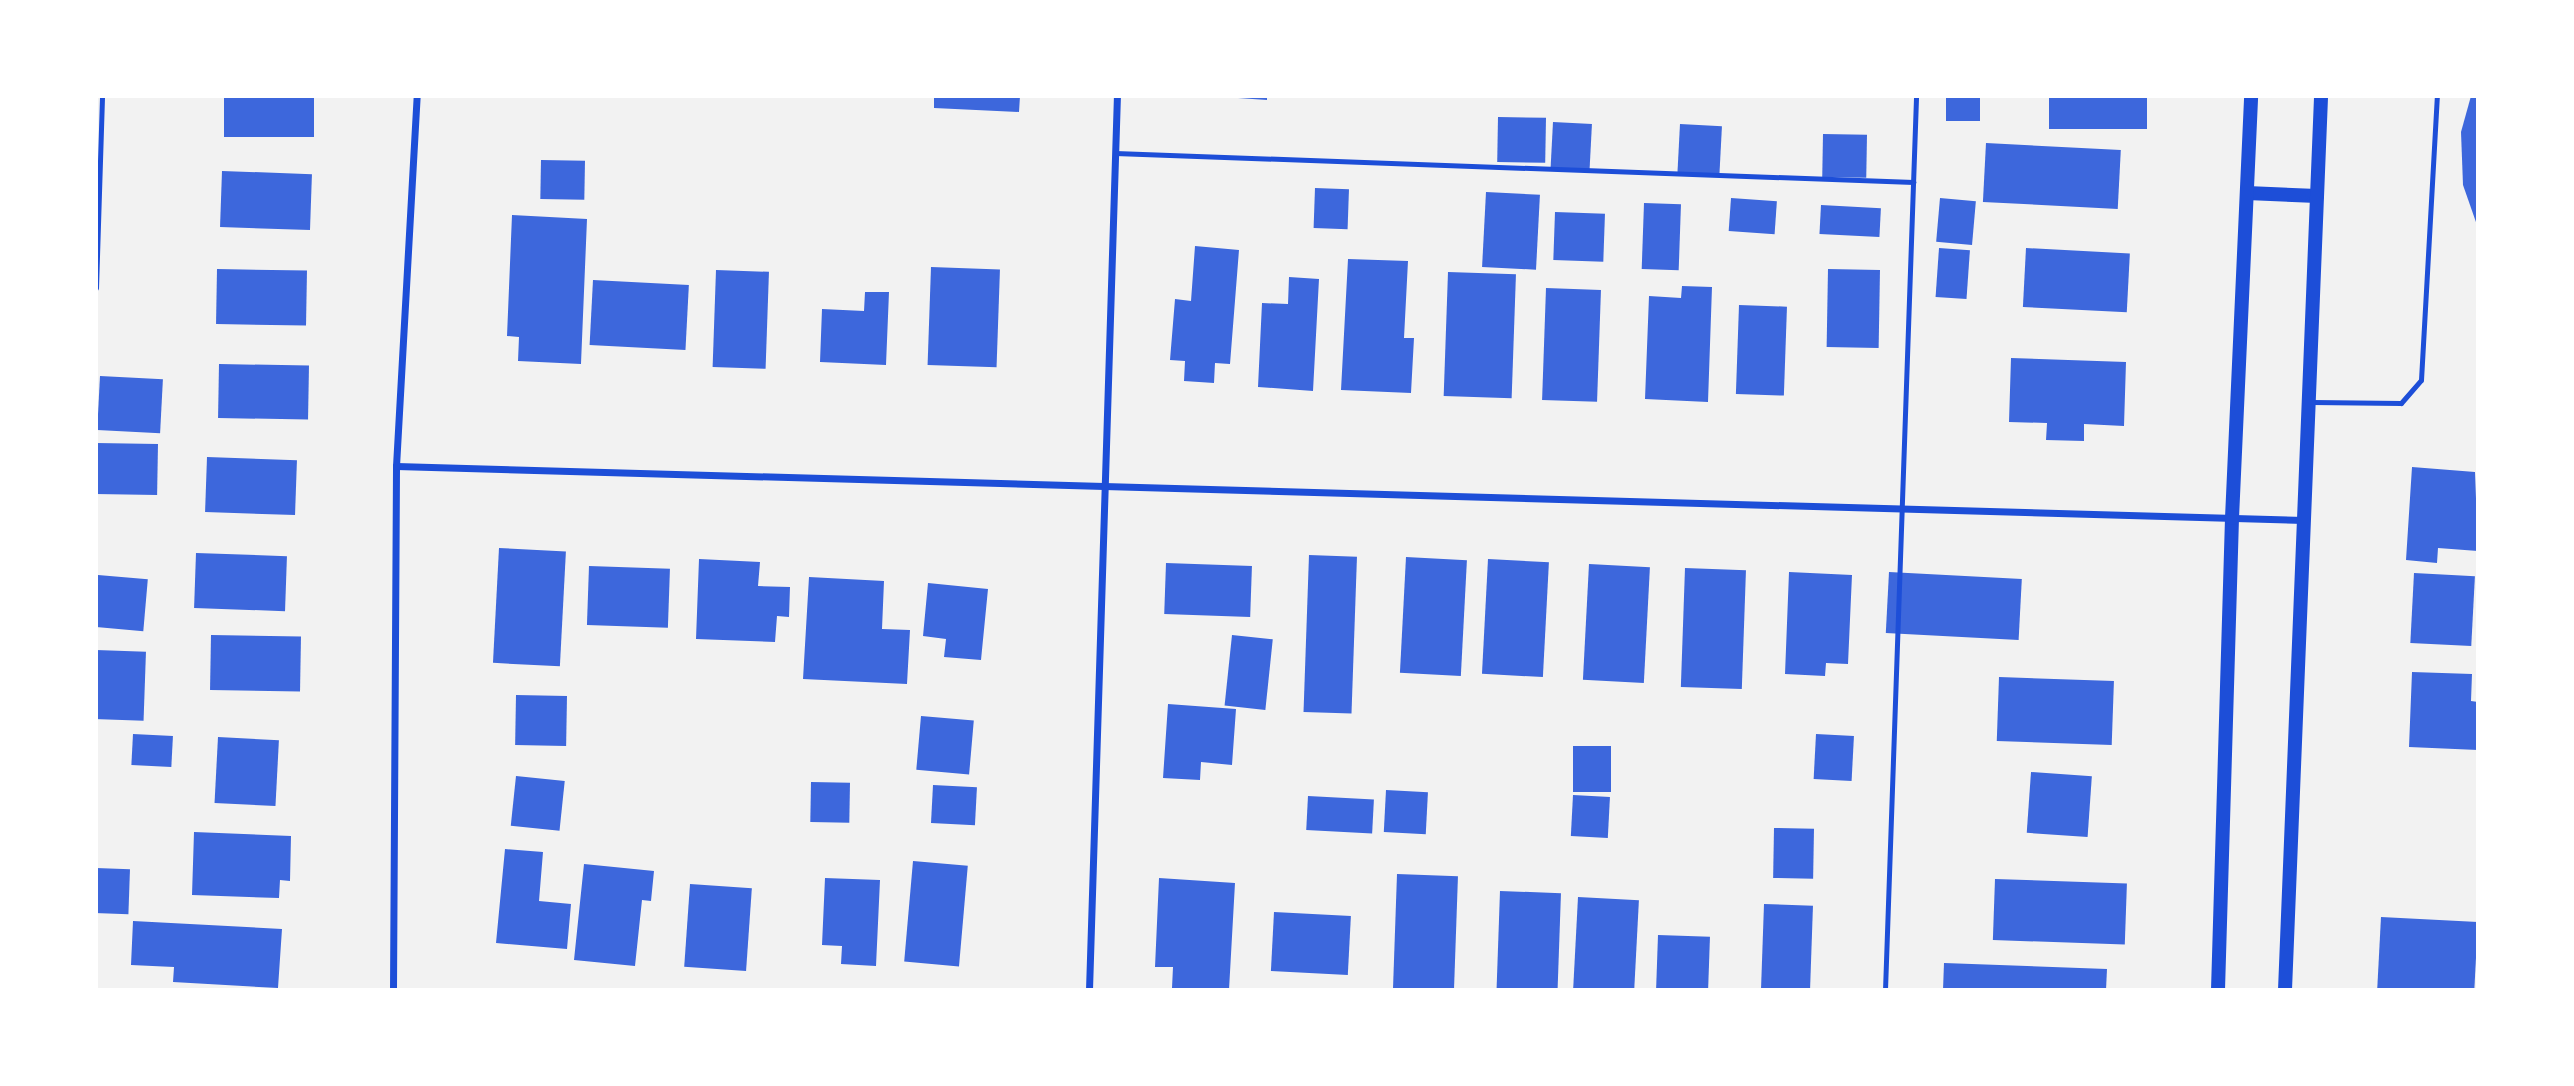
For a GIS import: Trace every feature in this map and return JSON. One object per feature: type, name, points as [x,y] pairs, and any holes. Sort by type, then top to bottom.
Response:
[{"type":"main road","points":[[2218,990],[2232,518],[2251,96]]},
{"type":"main road","points":[[2285,990],[2321,96]]},
{"type":"main road","points":[[2247,192],[2317,196]]},
{"type":"street","points":[[393,990],[396,466],[417,96]]},
{"type":"street","points":[[1089,990],[1117,96]]},
{"type":"street","points":[[396,466],[2304,520]]},
{"type":"lane","points":[[96,288],[102,96]]},
{"type":"lane","points":[[1885,990],[1916,96]]},
{"type":"lane","points":[[2309,402],[2401,403],[2421,380],[2437,96]]},
{"type":"lane","points":[[1115,153],[1913,182]]},
{"type":"building","points":[[224,96],[314,96],[314,137],[224,137]]},
{"type":"building","points":[[934,96],[1020,96],[1019,112],[934,108]]},
{"type":"building","points":[[1267,96],[1267,100],[1238,98]]},
{"type":"building","points":[[1946,96],[1980,96],[1980,121],[1946,121]]},
{"type":"building","points":[[2049,96],[2147,96],[2147,129],[2049,129]]},
{"type":"building","points":[[2471,96],[2478,96],[2477,225],[2463,185],[2461,132]]},
{"type":"building","points":[[1498,117],[1546,118],[1545,163],[1497,162]]},
{"type":"building","points":[[1553,122],[1592,124],[1590,170],[1551,168]]},
{"type":"building","points":[[1680,124],[1722,126],[1719,174],[1677,172]]},
{"type":"building","points":[[1823,134],[1867,135],[1866,178],[1822,177]]},
{"type":"building","points":[[1986,143],[2121,150],[2118,209],[1983,202]]},
{"type":"building","points":[[541,160],[585,161],[584,200],[540,199]]},
{"type":"building","points":[[222,171],[312,174],[310,230],[220,227]]},
{"type":"building","points":[[1315,188],[1349,189],[1348,229],[1314,228]]},
{"type":"building","points":[[1486,192],[1540,195],[1536,270],[1482,267]]},
{"type":"building","points":[[1731,198],[1777,201],[1775,234],[1729,231]]},
{"type":"building","points":[[1940,198],[1976,201],[1972,245],[1936,242]]},
{"type":"building","points":[[1644,203],[1681,204],[1679,270],[1642,269]]},
{"type":"building","points":[[1821,205],[1881,208],[1879,237],[1819,234]]},
{"type":"building","points":[[1555,212],[1605,214],[1603,262],[1553,260]]},
{"type":"building","points":[[512,215],[587,219],[581,364],[518,361],[519,337],[507,336]]},
{"type":"building","points":[[1195,246],[1239,250],[1230,364],[1215,363],[1214,383],[1184,381],[1185,361],[1170,360],[1175,299],[1191,301]]},
{"type":"building","points":[[1939,248],[1970,250],[1967,299],[1936,297]]},
{"type":"building","points":[[2026,248],[2130,253],[2127,312],[2023,307]]},
{"type":"building","points":[[1348,259],[1408,261],[1404,338],[1414,338],[1411,393],[1341,390]]},
{"type":"building","points":[[931,267],[1000,269],[997,367],[928,365]]},
{"type":"building","points":[[217,269],[307,271],[306,326],[216,324]]},
{"type":"building","points":[[1828,269],[1880,270],[1879,348],[1827,347]]},
{"type":"building","points":[[716,270],[769,272],[766,369],[713,367]]},
{"type":"building","points":[[1448,272],[1516,274],[1512,398],[1444,396]]},
{"type":"building","points":[[1289,277],[1319,279],[1313,391],[1258,387],[1262,303],[1288,304]]},
{"type":"building","points":[[593,280],[689,285],[685,350],[590,345]]},
{"type":"building","points":[[1682,286],[1712,287],[1708,402],[1645,399],[1649,296],[1681,298]]},
{"type":"building","points":[[1546,288],[1601,290],[1597,402],[1542,400]]},
{"type":"building","points":[[865,292],[889,292],[886,365],[820,362],[822,309],[864,311]]},
{"type":"building","points":[[1739,305],[1787,307],[1784,396],[1736,394]]},
{"type":"building","points":[[2011,358],[2126,362],[2124,426],[2084,424],[2084,441],[2046,440],[2047,423],[2009,422]]},
{"type":"building","points":[[219,364],[309,366],[308,420],[218,418]]},
{"type":"building","points":[[100,376],[163,379],[160,433],[97,430]]},
{"type":"building","points":[[96,443],[158,444],[157,495],[96,494]]},
{"type":"building","points":[[207,457],[297,460],[295,515],[205,512]]},
{"type":"building","points":[[2412,467],[2475,472],[2478,551],[2438,548],[2437,563],[2406,560]]},
{"type":"building","points":[[499,548],[566,552],[560,666],[493,663]]},
{"type":"building","points":[[196,553],[287,556],[285,611],[194,608]]},
{"type":"building","points":[[1309,555],[1357,557],[1351,714],[1304,712]]},
{"type":"building","points":[[1406,557],[1467,560],[1461,676],[1400,673]]},
{"type":"building","points":[[699,559],[760,562],[758,586],[790,587],[789,617],[777,616],[775,642],[696,639]]},
{"type":"building","points":[[1488,559],[1549,562],[1543,677],[1482,674]]},
{"type":"building","points":[[1166,563],[1252,566],[1250,617],[1164,614]]},
{"type":"building","points":[[1589,564],[1650,567],[1644,683],[1583,680]]},
{"type":"building","points":[[589,566],[670,569],[668,628],[587,625]]},
{"type":"building","points":[[1685,568],[1746,570],[1742,689],[1681,687]]},
{"type":"building","points":[[1789,572],[1852,575],[1848,664],[1826,663],[1825,676],[1785,674]]},
{"type":"building","points":[[1889,572],[2022,579],[2019,640],[1886,633]]},
{"type":"building","points":[[2414,573],[2475,576],[2471,646],[2410,643]]},
{"type":"building","points":[[98,575],[148,579],[143,631],[96,627]]},
{"type":"building","points":[[809,577],[884,581],[882,629],[910,630],[907,684],[803,679]]},
{"type":"building","points":[[928,583],[988,589],[981,660],[944,657],[946,639],[923,636]]},
{"type":"building","points":[[211,635],[301,637],[300,692],[210,690]]},
{"type":"building","points":[[1232,635],[1273,639],[1265,710],[1225,706]]},
{"type":"building","points":[[96,650],[146,652],[144,721],[96,719]]},
{"type":"building","points":[[2412,672],[2472,674],[2471,701],[2478,702],[2478,750],[2409,747]]},
{"type":"building","points":[[1999,677],[2114,681],[2112,745],[1997,741]]},
{"type":"building","points":[[516,695],[567,696],[566,746],[515,745]]},
{"type":"building","points":[[1168,704],[1236,709],[1232,765],[1201,762],[1200,780],[1163,778]]},
{"type":"building","points":[[921,716],[974,721],[969,774],[916,770]]},
{"type":"building","points":[[133,734],[173,736],[171,767],[131,765]]},
{"type":"building","points":[[1816,734],[1854,736],[1852,781],[1814,779]]},
{"type":"building","points":[[218,737],[279,740],[275,806],[215,803]]},
{"type":"building","points":[[1573,746],[1611,746],[1611,792],[1573,792]]},
{"type":"building","points":[[2031,772],[2092,776],[2088,837],[2027,833]]},
{"type":"building","points":[[516,776],[565,781],[560,831],[511,826]]},
{"type":"building","points":[[811,782],[850,783],[849,823],[810,822]]},
{"type":"building","points":[[933,785],[977,787],[975,825],[931,823]]},
{"type":"building","points":[[1386,790],[1428,792],[1426,834],[1384,832]]},
{"type":"building","points":[[1573,795],[1610,797],[1608,838],[1571,836]]},
{"type":"building","points":[[1308,796],[1374,799],[1372,833],[1306,830]]},
{"type":"building","points":[[1774,828],[1814,829],[1813,879],[1773,878]]},
{"type":"building","points":[[194,832],[291,836],[290,881],[280,880],[279,898],[192,895]]},
{"type":"building","points":[[505,849],[543,852],[539,901],[571,904],[567,949],[496,943]]},
{"type":"building","points":[[913,861],[968,866],[959,966],[904,962]]},
{"type":"building","points":[[584,864],[654,871],[651,901],[642,900],[635,966],[574,960]]},
{"type":"building","points":[[96,868],[130,869],[128,914],[96,913]]},
{"type":"building","points":[[1397,874],[1458,876],[1454,990],[1393,989]]},
{"type":"building","points":[[825,878],[880,880],[876,966],[841,964],[842,946],[822,945]]},
{"type":"building","points":[[1159,878],[1235,883],[1229,990],[1172,988],[1173,967],[1155,967]]},
{"type":"building","points":[[1995,879],[2127,884],[2125,945],[1993,940]]},
{"type":"building","points":[[690,884],[752,888],[746,971],[684,967]]},
{"type":"building","points":[[1500,891],[1561,893],[1558,990],[1497,990]]},
{"type":"building","points":[[1578,897],[1639,900],[1634,990],[1573,990]]},
{"type":"building","points":[[1764,904],[1813,906],[1810,990],[1761,990]]},
{"type":"building","points":[[1274,912],[1351,916],[1348,975],[1271,971]]},
{"type":"building","points":[[2381,917],[2478,922],[2474,990],[2377,989]]},
{"type":"building","points":[[133,921],[282,929],[278,988],[173,982],[174,967],[131,965]]},
{"type":"building","points":[[1658,935],[1710,937],[1708,990],[1656,990]]},
{"type":"building","points":[[1944,963],[2107,969],[2106,990],[1943,990]]}]
